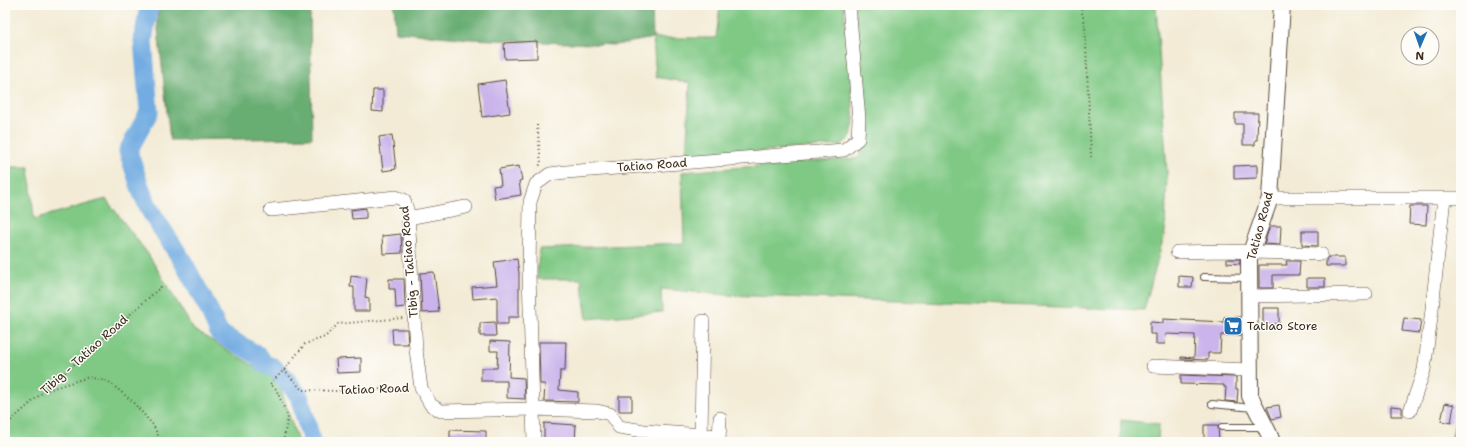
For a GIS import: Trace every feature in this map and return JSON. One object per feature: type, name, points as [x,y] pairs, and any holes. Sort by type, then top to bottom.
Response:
[{"type":"street","name":"Tatiao Road","points":[[536,184],[550,174],[566,172],[844,150],[858,139],[859,119],[849,5]]},
{"type":"street","name":"Tatiao Road","points":[[1272,442],[1250,396],[1249,278],[1250,252],[1270,198],[1282,5]]},
{"type":"street","points":[[534,442],[529,274],[530,202],[536,184]]},
{"type":"street","name":"Tibig - Tatiao Road","points":[[271,210],[396,197],[404,200],[408,218],[414,317],[421,388]]},
{"type":"street","points":[[1270,198],[1461,198]]},
{"type":"street","points":[[1410,410],[1424,370],[1444,198]]},
{"type":"street","points":[[408,218],[466,207]]},
{"type":"street","points":[[1177,252],[1321,254]]},
{"type":"street","points":[[1249,296],[1366,294]]},
{"type":"street","points":[[703,321],[701,434],[719,439],[720,418]]},
{"type":"street","points":[[1153,366],[1249,370]]},
{"type":"street","name":"Tatiao Road","points":[[421,388],[431,405],[441,411],[532,408],[597,411],[610,414],[619,427],[644,431],[701,434]]},
{"type":"lane","points":[[1204,277],[1249,278]]},
{"type":"lane","points":[[1212,404],[1255,408]]},
{"type":"lane","points":[[1222,427],[1265,427]]},
{"type":"path","points":[[1080,5],[1085,24],[1091,157]]},
{"type":"path","points":[[536,184],[537,170],[541,163],[537,125]]},
{"type":"path","name":"Tibig - Tatiao Road","points":[[5,426],[162,285]]},
{"type":"path","points":[[283,442],[288,417],[276,389],[270,384],[284,370],[305,344],[325,336],[338,324],[414,317]]},
{"type":"path","name":"Tatiao Road","points":[[284,370],[302,390],[338,391],[421,388]]},
{"type":"path","points":[[43,391],[89,377],[109,382],[132,401],[153,426],[161,442]]},
{"type":"green space","points":[[159,5],[310,5],[312,138],[170,140],[157,20]]},
{"type":"green space","points":[[394,5],[652,5],[653,38],[616,45],[470,39],[396,32]]},
{"type":"green space","points":[[720,5],[844,5],[854,121],[851,136],[842,145],[686,157],[690,83],[656,77],[653,38],[716,38]]},
{"type":"green space","points":[[855,5],[1156,5],[1167,173],[1165,232],[1144,310],[726,295],[661,289],[662,312],[587,319],[581,279],[537,279],[539,249],[684,243],[682,172],[859,158],[864,140]]},
{"type":"green space","points":[[5,167],[29,167],[34,219],[106,199],[148,254],[194,330],[278,380],[298,442],[5,442]]},
{"type":"green space","points":[[1461,393],[1461,442],[1451,442]]},
{"type":"green space","points":[[1121,420],[1159,424],[1158,442],[1120,442]]},
{"type":"building","points":[[537,41],[537,58],[505,59],[504,43]]},
{"type":"building","points":[[505,80],[510,113],[482,117],[478,84]]},
{"type":"building","points":[[373,90],[383,90],[383,112],[372,111]]},
{"type":"building","points":[[1235,113],[1258,113],[1257,140],[1255,140],[1255,145],[1243,145],[1243,124],[1235,124]]},
{"type":"building","points":[[392,135],[396,169],[383,171],[379,137]]},
{"type":"building","points":[[1257,165],[1257,178],[1234,179],[1234,166]]},
{"type":"building","points":[[519,166],[522,180],[519,181],[521,195],[495,199],[493,186],[501,185],[499,169]]},
{"type":"building","points":[[1410,206],[1427,206],[1426,225],[1409,224]]},
{"type":"building","points":[[366,208],[366,218],[352,219],[351,210]]},
{"type":"building","points":[[1270,226],[1281,226],[1280,245],[1264,244]]},
{"type":"building","points":[[1302,231],[1318,231],[1318,246],[1302,245]]},
{"type":"building","points":[[401,234],[402,253],[383,254],[382,236]]},
{"type":"building","points":[[1328,257],[1345,257],[1345,266],[1326,266],[1326,260]]},
{"type":"building","points":[[517,259],[519,273],[519,317],[508,317],[508,324],[497,324],[497,297],[473,299],[472,287],[497,285],[494,262]]},
{"type":"building","points":[[1227,259],[1240,259],[1240,264],[1227,263]]},
{"type":"building","points":[[1286,261],[1300,261],[1299,275],[1273,275],[1273,288],[1259,288],[1259,265],[1287,265]]},
{"type":"building","points":[[434,272],[439,312],[422,313],[420,273]]},
{"type":"building","points":[[351,276],[367,278],[365,297],[369,298],[369,311],[354,311],[354,287],[350,287]]},
{"type":"building","points":[[1179,276],[1193,277],[1192,287],[1179,287]]},
{"type":"building","points":[[1307,278],[1325,278],[1325,287],[1307,287]]},
{"type":"building","points":[[389,279],[404,279],[405,307],[396,308],[395,289],[389,289]]},
{"type":"building","points":[[1263,308],[1279,308],[1279,324],[1263,324]]},
{"type":"building","points":[[1224,317],[1240,317],[1240,336],[1221,335],[1220,353],[1208,353],[1208,360],[1181,359],[1181,357],[1194,358],[1195,335],[1166,334],[1165,344],[1156,344],[1156,334],[1150,334],[1150,322],[1163,323],[1163,319],[1224,322]]},
{"type":"building","points":[[1404,318],[1421,320],[1419,333],[1402,331]]},
{"type":"building","points":[[495,322],[496,336],[480,336],[480,323]]},
{"type":"building","points":[[392,329],[407,329],[408,344],[393,344]]},
{"type":"building","points":[[490,341],[510,342],[509,377],[524,378],[525,399],[507,398],[507,381],[481,381],[481,368],[497,368],[498,351],[490,351]]},
{"type":"building","points":[[539,342],[566,342],[565,371],[560,371],[559,390],[578,392],[578,402],[544,401],[545,384],[540,384]]},
{"type":"building","points":[[361,358],[361,372],[337,373],[336,359]]},
{"type":"building","points":[[1181,375],[1236,377],[1236,389],[1238,389],[1237,402],[1225,401],[1226,387],[1224,387],[1224,385],[1181,384]]},
{"type":"building","points":[[619,396],[632,396],[632,411],[619,411]]},
{"type":"building","points":[[1445,403],[1454,405],[1451,423],[1441,421]]},
{"type":"building","points":[[1279,405],[1281,417],[1272,419],[1267,407]]},
{"type":"building","points":[[1391,406],[1402,407],[1402,416],[1391,416]]},
{"type":"building","points":[[544,423],[576,425],[575,442],[544,442]]},
{"type":"building","points":[[1204,425],[1218,425],[1219,442],[1204,442]]},
{"type":"building","points":[[450,430],[486,431],[486,442],[454,442],[454,440],[450,440]]},
{"type":"waterway","points":[[149,5],[143,41],[149,112],[128,151],[142,193],[151,212],[182,260],[208,308],[219,333],[259,356],[264,364],[273,367],[283,376],[299,396],[312,442]]},
{"type":"place","name":"Tatiao Store","points":[[1233,326]]}]
